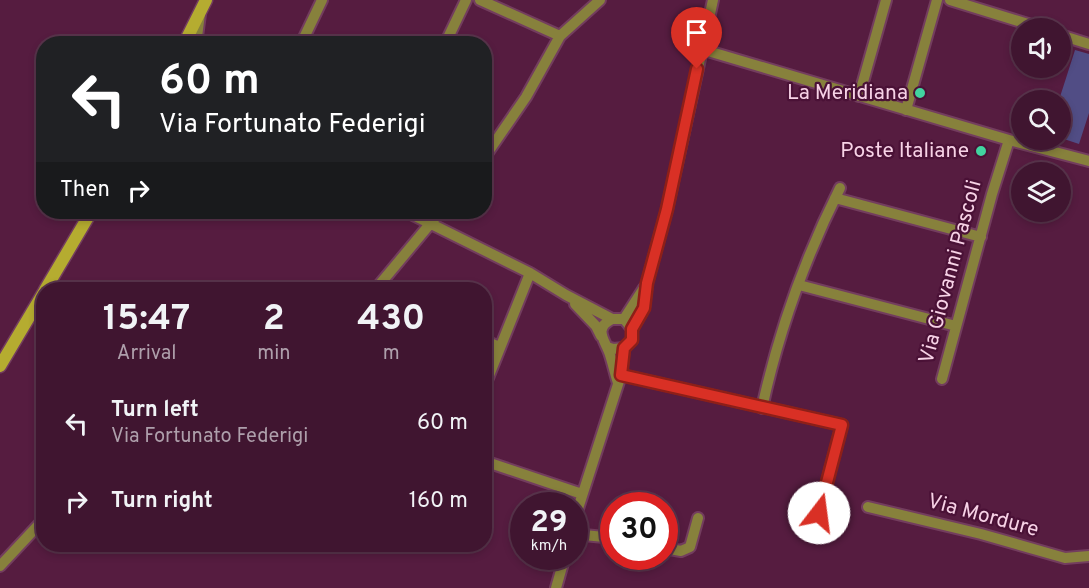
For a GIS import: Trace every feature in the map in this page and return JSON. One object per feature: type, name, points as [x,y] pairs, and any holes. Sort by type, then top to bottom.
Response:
[{"type":"main road","points":[[188,36],[203,5]]},
{"type":"main road","points":[[49,282],[87,219]]},
{"type":"main road","points":[[0,366],[36,305]]},
{"type":"street","points":[[305,36],[322,0]]},
{"type":"street","points":[[449,36],[466,0]]},
{"type":"street","points":[[480,0],[560,36]]},
{"type":"street","points":[[492,144],[526,97],[560,36],[600,0]]},
{"type":"street","points":[[583,492],[619,380],[624,348],[632,340],[632,329],[644,308],[647,283],[667,209],[713,0]]},
{"type":"street","points":[[860,96],[886,0]]},
{"type":"street","points":[[906,110],[937,0]]},
{"type":"street","points":[[950,0],[1011,19]]},
{"type":"street","points":[[197,36],[203,5]]},
{"type":"street","points":[[1071,38],[1089,44]]},
{"type":"street","points":[[701,49],[1089,161]]},
{"type":"street","name":"Via Giovanni Pascoli","points":[[942,379],[992,194],[1010,140]]},
{"type":"street","points":[[762,408],[775,353],[799,285],[838,193],[981,237]]},
{"type":"street","points":[[420,219],[530,273],[612,319],[624,320],[632,329]]},
{"type":"street","points":[[382,282],[434,219]]},
{"type":"street","points":[[492,366],[530,273]]},
{"type":"street","points":[[624,320],[647,283]]},
{"type":"street","points":[[799,285],[956,326]]},
{"type":"street","points":[[566,295],[586,314],[608,347],[619,380]]},
{"type":"street","points":[[601,336],[603,325],[612,319]]},
{"type":"street","points":[[492,344],[499,347]]},
{"type":"street","points":[[608,347],[624,348]]},
{"type":"street","points":[[619,380],[842,425],[813,535]]},
{"type":"street","points":[[492,464],[576,492]]},
{"type":"street","name":"Via Mordure","points":[[868,507],[981,534],[1065,558],[1089,556]]},
{"type":"street","points":[[678,550],[690,547],[698,518]]},
{"type":"street","points":[[0,566],[36,528]]},
{"type":"street","points":[[556,588],[560,570]]},
{"type":"shaded area","points":[[1075,50],[1089,54],[1089,113],[1079,144],[1071,141],[1071,90],[1062,90],[1066,78],[1071,78],[1071,62]]},
{"type":"place","name":"La Meridiana","points":[[920,93]]},
{"type":"place","name":"Poste Italiane","points":[[981,151]]},
{"type":"route","points":[[697,69],[667,209],[647,283],[644,308],[632,329],[632,340],[624,348],[621,375],[842,425],[819,513]]}]
